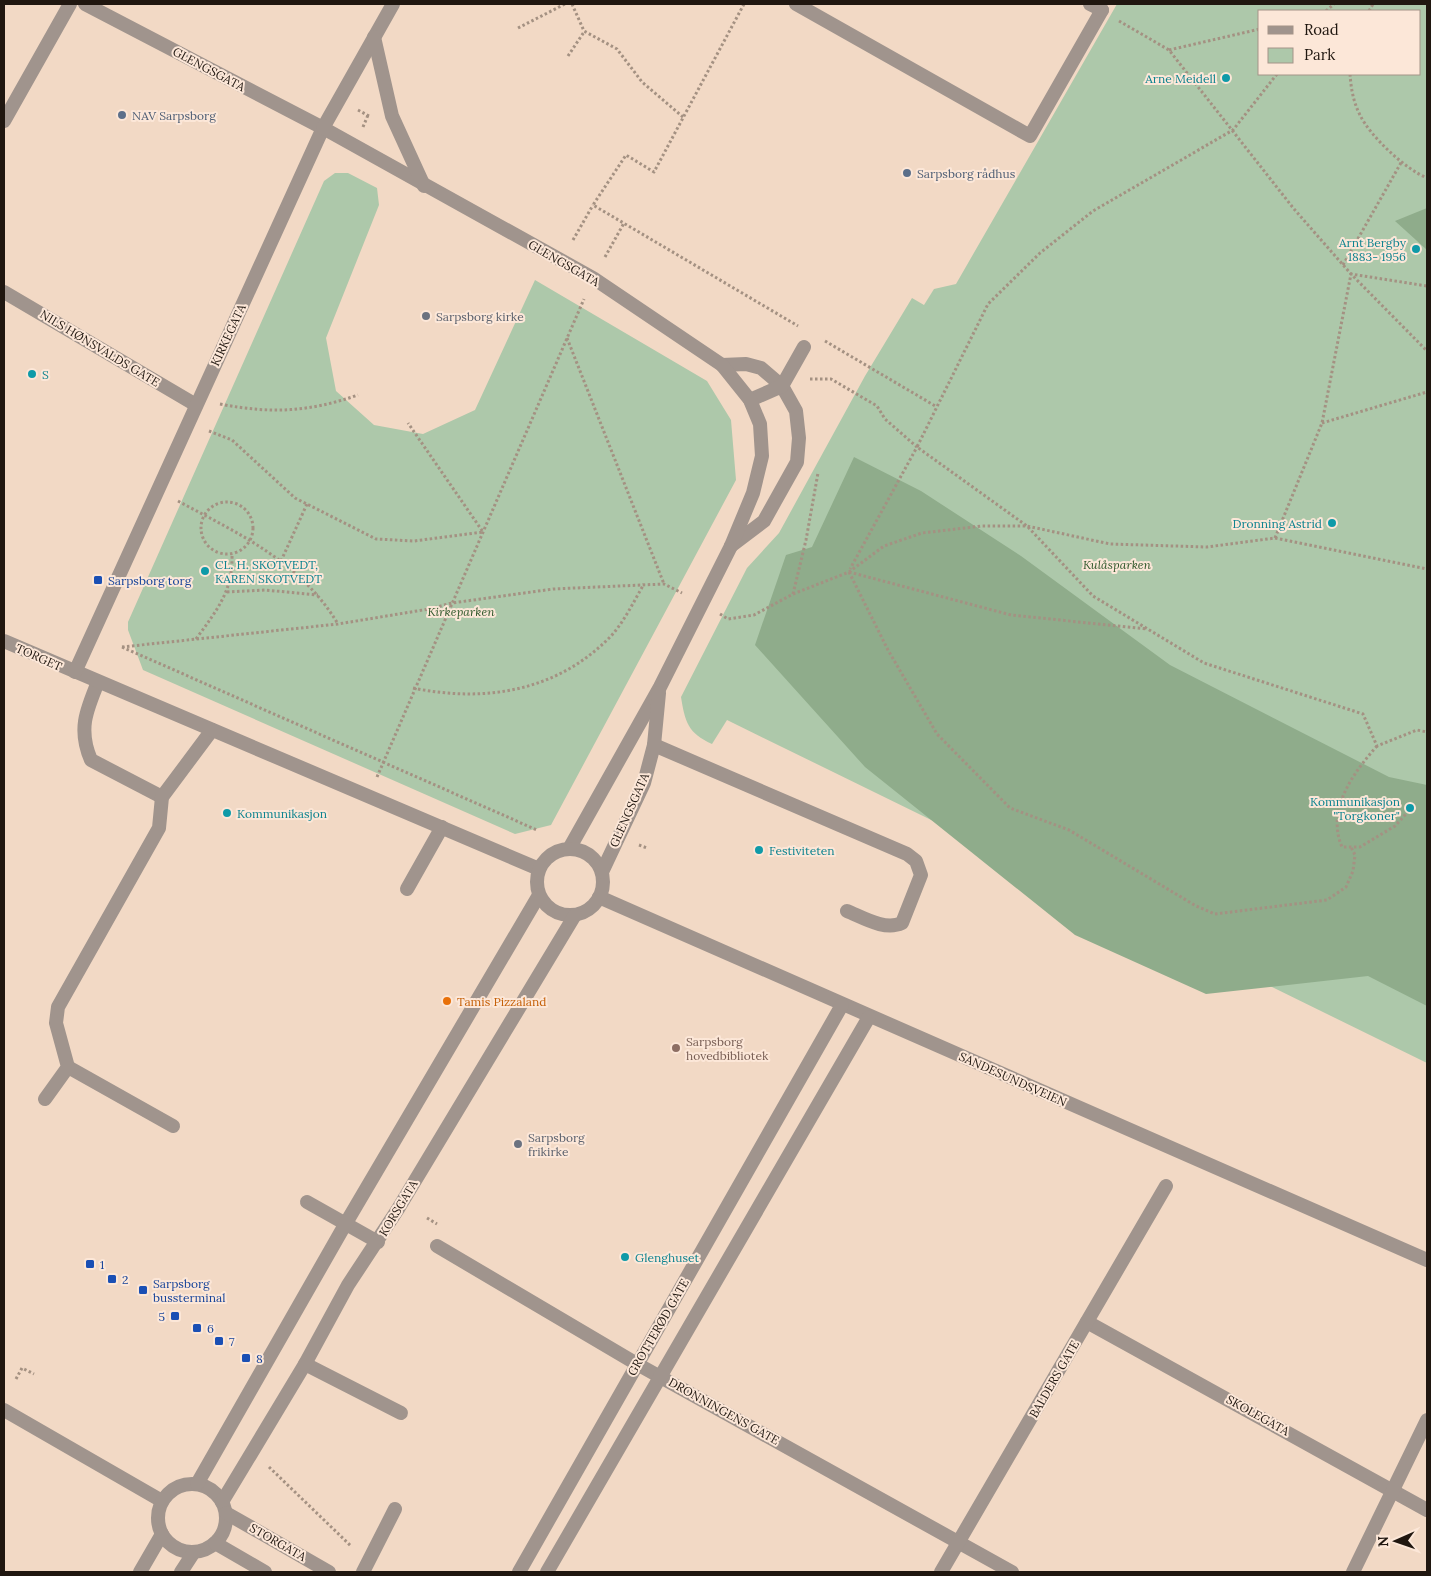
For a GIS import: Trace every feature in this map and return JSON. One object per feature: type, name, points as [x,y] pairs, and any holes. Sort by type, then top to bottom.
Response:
[{"type":"street","points":[[4,121],[70,4]]},
{"type":"street","name":"GLENGSGATA","points":[[85,4],[323,128],[424,186],[593,278],[722,365],[750,400],[760,424],[762,456],[753,493],[731,546],[660,687],[569,849]]},
{"type":"street","name":"KIRKEGATA","points":[[75,672],[323,128],[393,4]]},
{"type":"street","points":[[796,4],[1030,136],[1096,7]]},
{"type":"street","points":[[374,37],[392,116],[424,186]]},
{"type":"street","name":"NILS HØNSVALDS GATE","points":[[4,292],[196,405]]},
{"type":"street","points":[[750,400],[782,386],[804,347]]},
{"type":"street","points":[[722,365],[746,364],[761,368],[782,386],[796,411],[798,438],[798,462],[764,521],[731,546]]},
{"type":"street","name":"TORGET","points":[[4,641],[539,868]]},
{"type":"street","points":[[98,682],[85,715],[84,744],[91,760],[162,797]]},
{"type":"street","name":"GLENGSGATA","points":[[602,872],[644,783],[654,745],[660,687]]},
{"type":"street","points":[[173,1126],[68,1067],[56,1023],[58,1007],[159,828],[162,797],[212,730]]},
{"type":"street","points":[[654,745],[907,854],[916,861],[921,875],[902,923],[895,926],[884,926],[847,911]]},
{"type":"street","points":[[407,889],[442,826]]},
{"type":"street","points":[[569,849],[589,855],[597,862],[602,872],[603,881],[600,897],[593,906],[575,915],[564,915],[553,911],[539,895],[537,877],[539,868],[551,854],[569,849]]},
{"type":"street","points":[[197,1484],[346,1223],[539,895]]},
{"type":"street","name":"SANDESUNDSVEIEN","points":[[600,897],[1427,1260]]},
{"type":"street","name":"KORSGATA","points":[[224,1507],[348,1284],[378,1242],[575,915]]},
{"type":"street","name":"GROTTERØD GATE","points":[[519,1572],[842,1004]]},
{"type":"street","points":[[547,1572],[870,1017]]},
{"type":"street","points":[[45,1099],[68,1067]]},
{"type":"street","name":"BALDERS GATE","points":[[941,1572],[1166,1186]]},
{"type":"street","points":[[307,1202],[378,1242]]},
{"type":"street","name":"DRONNINGENS GATE","points":[[437,1246],[637,1364],[1012,1572]]},
{"type":"street","name":"SKOLEGATA","points":[[1087,1322],[1394,1490],[1427,1510]]},
{"type":"street","points":[[305,1364],[401,1413]]},
{"type":"street","points":[[4,1410],[162,1501]]},
{"type":"street","points":[[1353,1572],[1427,1420]]},
{"type":"street","points":[[197,1484],[207,1487],[224,1507],[226,1524],[215,1543],[205,1549],[194,1552],[175,1548],[162,1534],[158,1523],[158,1511],[162,1501],[176,1487],[197,1484]]},
{"type":"street","name":"STORGATA","points":[[224,1507],[329,1572]]},
{"type":"street","points":[[366,1567],[395,1509]]},
{"type":"street","points":[[140,1572],[162,1534]]},
{"type":"street","points":[[215,1543],[265,1572]]},
{"type":"street","points":[[181,1572],[194,1552]]},
{"type":"path","points":[[518,28],[566,4]]},
{"type":"path","points":[[572,4],[584,31],[617,49],[642,82],[684,117]]},
{"type":"path","points":[[573,240],[592,205],[626,155],[654,172],[744,4]]},
{"type":"path","points":[[1096,7],[1169,50],[1294,209],[1351,274],[1427,351]]},
{"type":"path","points":[[1169,50],[1258,28]]},
{"type":"path","points":[[568,56],[584,31]]},
{"type":"path","points":[[848,572],[917,448],[988,304],[1040,253],[1093,210],[1233,130],[1276,75]]},
{"type":"path","points":[[1350,75],[1351,92],[1360,116],[1377,137],[1402,162],[1427,178]]},
{"type":"path","points":[[362,128],[368,115]]},
{"type":"path","points":[[1343,265],[1402,162]]},
{"type":"path","points":[[592,205],[802,328]]},
{"type":"path","points":[[605,257],[624,223]]},
{"type":"path","points":[[1351,274],[1427,286]]},
{"type":"path","points":[[1275,538],[1322,423],[1351,274]]},
{"type":"path","points":[[369,796],[414,688],[585,296]]},
{"type":"path","points":[[567,338],[654,563],[664,584]]},
{"type":"path","points":[[819,338],[937,407]]},
{"type":"path","points":[[802,382],[815,378],[832,379],[877,406],[885,419],[917,448],[1027,526],[1092,596],[1204,663],[1362,714],[1377,746]]},
{"type":"path","points":[[1322,423],[1427,392]]},
{"type":"path","points":[[219,404],[252,410],[291,411],[331,404],[358,395]]},
{"type":"path","points":[[408,423],[483,532]]},
{"type":"path","points":[[208,430],[232,440],[295,498],[376,539],[414,541],[483,532]]},
{"type":"path","points":[[793,594],[806,540],[819,466]]},
{"type":"path","points":[[178,501],[251,540],[281,561],[318,595],[338,624]]},
{"type":"path","points":[[218,503],[236,503],[250,514],[254,531],[251,540],[247,547],[232,554],[223,555],[208,547],[201,532],[204,515],[218,503]]},
{"type":"path","points":[[281,561],[307,504]]},
{"type":"path","points":[[719,614],[728,619],[754,615],[793,594],[848,572],[884,546],[922,533],[982,526],[1027,526],[1110,544],[1206,547],[1275,538],[1427,569]]},
{"type":"path","points":[[196,639],[227,592],[232,573],[232,554]]},
{"type":"path","points":[[848,572],[1012,615],[1149,630]]},
{"type":"path","points":[[848,572],[888,650],[937,734],[1010,808],[1069,830],[1196,906],[1215,914],[1240,913],[1327,900],[1346,887],[1353,871],[1355,855],[1351,847]]},
{"type":"path","points":[[414,688],[439,693],[478,695],[519,690],[576,665],[612,635],[644,584]]},
{"type":"path","points":[[537,830],[122,647],[338,624],[429,609],[452,602],[553,589],[664,584],[682,594]]},
{"type":"path","points":[[227,592],[265,590],[318,595]]},
{"type":"path","points":[[1406,814],[1395,826],[1360,847],[1342,847],[1336,834],[1335,822],[1340,803],[1358,768],[1377,746],[1417,730],[1427,732]]},
{"type":"path","points":[[16,1379],[22,1368],[34,1374]]},
{"type":"path","points":[[267,1465],[276,1471],[366,1567]]},
{"type":"green space","name":"Kulåsparken","points":[[1117,4],[1427,4],[1427,1063],[727,720],[712,744],[698,736],[689,726],[681,697],[747,568],[779,533],[865,376],[912,298],[924,305],[934,289],[956,284]]},
{"type":"green space","name":"Kirkeparken","points":[[335,173],[348,173],[377,188],[379,205],[326,338],[336,391],[374,425],[423,434],[475,410],[535,280],[707,381],[731,420],[736,480],[551,825],[515,834],[143,670],[128,630],[128,622],[324,181]]},
{"type":"green space","points":[[1427,208],[1427,250],[1395,221]]},
{"type":"green space","points":[[854,457],[921,491],[1021,556],[1170,665],[1389,777],[1427,785],[1427,1006],[1368,976],[1206,994],[1075,935],[865,767],[755,645],[786,555],[812,547]]},
{"type":"place","name":"Arne Meidell","points":[[1226,78]]},
{"type":"place","name":"NAV Sarpsborg","points":[[122,115]]},
{"type":"place","name":"Sarpsborg rådhus","points":[[907,173]]},
{"type":"place","name":"Arnt Bergby 1883- 1956","points":[[1416,249]]},
{"type":"place","name":"Sarpsborg kirke","points":[[426,316]]},
{"type":"place","name":"S","points":[[32,374]]},
{"type":"place","name":"Dronning Astrid","points":[[1332,523]]},
{"type":"place","name":"CL. H. SKOTVEDT, KAREN SKOTVEDT","points":[[205,571]]},
{"type":"place","name":"Sarpsborg torg","points":[[98,580]]},
{"type":"place","name":"Kommunikasjon \"Torgkoner\"","points":[[1410,808]]},
{"type":"place","name":"Kommunikasjon","points":[[227,813]]},
{"type":"place","name":"Festiviteten","points":[[759,850]]},
{"type":"place","name":"Tamis Pizzaland","points":[[447,1001]]},
{"type":"place","name":"Sarpsborg hovedbibliotek","points":[[676,1048]]},
{"type":"place","name":"Sarpsborg frikirke","points":[[518,1144]]},
{"type":"place","name":"Glenghuset","points":[[625,1257]]},
{"type":"place","name":"1","points":[[90,1264]]},
{"type":"place","name":"2","points":[[112,1279]]},
{"type":"place","name":"Sarpsborg bussterminal","points":[[143,1290]]},
{"type":"place","name":"5","points":[[175,1316]]},
{"type":"place","name":"6","points":[[197,1328]]},
{"type":"place","name":"7","points":[[219,1341]]},
{"type":"place","name":"8","points":[[246,1358]]}]
